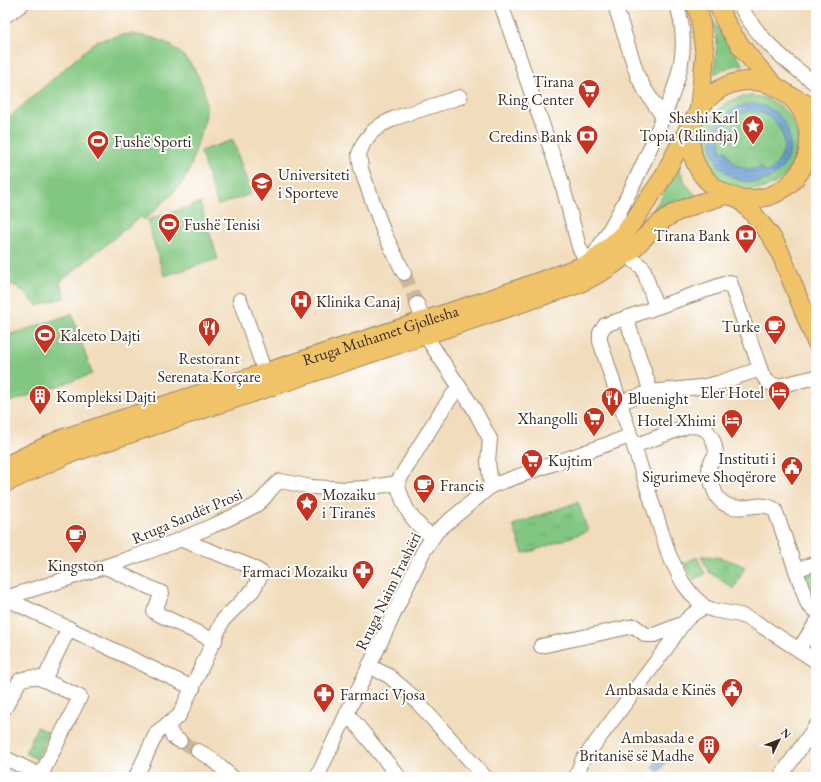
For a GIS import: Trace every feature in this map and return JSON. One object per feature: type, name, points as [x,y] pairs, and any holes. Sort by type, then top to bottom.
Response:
[{"type":"main road","points":[[696,5],[700,17],[705,56],[696,115],[690,136],[691,151],[695,165],[703,177],[713,187],[732,197],[766,229],[783,259],[816,342]]},
{"type":"main road","points":[[718,5],[729,28],[752,61],[797,104],[805,117],[809,131],[809,145],[806,160],[808,169],[779,192],[766,198],[752,200],[732,197]]},
{"type":"main road","points":[[696,115],[708,97],[720,88],[733,82],[747,80],[762,82],[816,108]]},
{"type":"main road","name":"Rruga Muhamet Gjollesha","points":[[5,466],[61,439],[496,297],[588,264],[620,238],[637,216],[662,179],[696,115]]},
{"type":"main road","name":"Rruga Muhamet Gjollesha","points":[[5,483],[66,455],[422,320],[576,285],[607,270],[627,254],[654,226],[671,215],[689,207],[732,197]]},
{"type":"street","points":[[5,16],[20,5]]},
{"type":"street","points":[[504,5],[503,10],[560,176],[579,246],[588,264],[605,240],[642,167],[675,86],[682,56],[683,41],[682,26],[677,5]]},
{"type":"street","points":[[615,5],[638,77],[663,117]]},
{"type":"street","points":[[740,5],[762,36],[816,84]]},
{"type":"street","points":[[404,272],[384,233],[361,169],[359,154],[364,142],[372,132],[382,124],[395,118],[460,97]]},
{"type":"street","points":[[627,254],[643,268],[656,307]]},
{"type":"street","points":[[816,377],[778,386],[772,385],[766,380],[760,368],[730,282],[605,325],[600,333],[600,341],[669,555],[683,583],[693,596],[705,606],[713,610],[740,614],[754,621],[816,661]]},
{"type":"street","points":[[240,300],[265,372]]},
{"type":"street","points":[[626,318],[651,392]]},
{"type":"street","points":[[422,320],[490,439],[488,461],[491,486],[632,441],[688,426],[697,426],[705,429],[711,434],[716,448],[708,470],[717,497],[724,503],[733,507],[747,507],[766,504],[775,510],[808,605],[816,611]]},
{"type":"street","points":[[620,402],[651,392],[700,387],[718,383],[760,368]]},
{"type":"street","points":[[432,537],[417,526],[411,517],[402,501],[397,483],[438,416],[459,386]]},
{"type":"street","name":"Rruga Sandër Prosi","points":[[5,598],[105,567],[182,540],[258,504],[275,484],[280,482],[312,487],[346,489],[367,488],[397,483]]},
{"type":"street","name":"Rruga Naim Frashëri","points":[[317,777],[423,552],[437,531],[491,486]]},
{"type":"street","points":[[136,777],[157,732],[178,717],[181,712],[224,620],[253,590],[262,573],[250,566],[182,540]]},
{"type":"street","points":[[796,570],[816,563]]},
{"type":"street","points":[[105,567],[162,593],[154,612],[215,641]]},
{"type":"street","name":"Rruga Sandër Prosi","points":[[5,598],[193,688]]},
{"type":"street","points":[[576,777],[582,761],[670,643],[682,624],[693,613],[705,606]]},
{"type":"street","points":[[799,649],[816,623]]},
{"type":"street","points":[[541,646],[634,626],[646,635],[654,635],[682,624]]},
{"type":"street","points":[[44,680],[69,628]]},
{"type":"street","name":"Rruga Naim Frashëri","points":[[369,666],[389,676],[410,694],[485,777]]},
{"type":"street","points":[[5,708],[20,680],[30,676],[39,677],[80,697],[40,776],[5,758]]},
{"type":"street","points":[[347,713],[399,777]]},
{"type":"street","points":[[167,724],[174,737],[180,741]]},
{"type":"street","points":[[780,777],[816,726]]},
{"type":"street","points":[[198,751],[209,757],[232,777]]},
{"type":"green space","points":[[712,19],[743,65],[732,66],[714,74],[717,41]]},
{"type":"green space","name":"Fushë Sporti","points":[[133,34],[157,39],[170,45],[187,59],[199,78],[203,88],[206,114],[191,167],[184,181],[179,187],[144,220],[141,216],[60,282],[66,297],[38,306],[18,287],[5,282],[5,121],[96,41],[120,35]]},
{"type":"green space","points":[[742,96],[760,96],[769,99],[785,109],[795,125],[798,134],[798,152],[795,161],[785,177],[769,187],[760,190],[742,190],[733,187],[717,177],[707,161],[704,152],[704,134],[707,125],[717,109],[733,99]]},
{"type":"green space","name":"Fushë Sporti","points":[[233,140],[251,194],[218,205],[200,151]]},
{"type":"green space","points":[[678,166],[686,184],[697,197],[677,204],[646,221],[663,195]]},
{"type":"green space","points":[[200,203],[218,259],[164,276],[147,220]]},
{"type":"green space","name":"Kalceto Dajti","points":[[72,314],[92,374],[10,402],[5,387],[5,336]]},
{"type":"green space","points":[[578,502],[588,531],[533,551],[523,553],[513,525]]},
{"type":"green space","points":[[701,556],[724,559],[745,567],[734,589],[709,572]]},
{"type":"green space","points":[[697,557],[705,574],[693,580],[685,563]]},
{"type":"green space","points":[[816,571],[816,603],[813,601],[804,575]]},
{"type":"green space","points":[[37,727],[49,733],[37,759],[25,753]]},
{"type":"water","points":[[751,104],[769,108],[781,118],[788,131],[790,146],[787,160],[779,172],[766,180],[749,182],[734,178],[722,169],[715,159],[712,148],[712,138],[716,128],[721,119],[729,112],[739,107]],"holes":[[[750,111],[762,114],[772,119],[779,127],[783,137],[784,147],[781,157],[775,166],[765,173],[762,167],[751,169],[741,167],[736,164],[726,150],[721,151],[720,143],[723,130],[731,119]]]},
{"type":"water","points":[[662,753],[669,757],[659,772],[652,767]]},
{"type":"tunnel","points":[[404,273],[417,304]]},
{"type":"tunnel","points":[[180,741],[198,751]]},
{"type":"place","name":"Tirana Ring Center","points":[[589,110]]},
{"type":"place","name":"Sheshi Karl Topia (Rilindja)","points":[[753,146]]},
{"type":"place","name":"Credins Bank","points":[[587,156]]},
{"type":"place","name":"Fushë Sporti","points":[[98,160]]},
{"type":"place","name":"Universiteti i Sporteve","points":[[262,202]]},
{"type":"place","name":"Fushë Tenisi","points":[[169,244]]},
{"type":"place","name":"Tirana Bank","points":[[746,254]]},
{"type":"place","name":"Klinika Canaj","points":[[301,320]]},
{"type":"place","name":"Turke","points":[[775,346]]},
{"type":"place","name":"Restorant Serenata Korçare","points":[[209,348]]},
{"type":"place","name":"Kalceto Dajti","points":[[45,354]]},
{"type":"place","name":"Eler Hotel","points":[[779,412]]},
{"type":"place","name":"Kompleksi Dajti","points":[[40,416]]},
{"type":"place","name":"Bluenight","points":[[612,418]]},
{"type":"place","name":"Xhangolli","points":[[594,438]]},
{"type":"place","name":"Hotel Xhimi","points":[[732,440]]},
{"type":"place","name":"Kujtim","points":[[532,480]]},
{"type":"place","name":"Instituti i Sigurimeve Shoqërore","points":[[792,486]]},
{"type":"place","name":"Francis","points":[[424,504]]},
{"type":"place","name":"Mozaiku i Tiranës","points":[[307,522]]},
{"type":"place","name":"Kingston","points":[[76,554]]},
{"type":"place","name":"Farmaci Mozaiku","points":[[363,590]]},
{"type":"place","name":"Ambasada e Kinës","points":[[732,708]]},
{"type":"place","name":"Farmaci Vjosa","points":[[324,714]]},
{"type":"place","name":"Ambasada e Britanisë së Madhe","points":[[709,766]]}]
